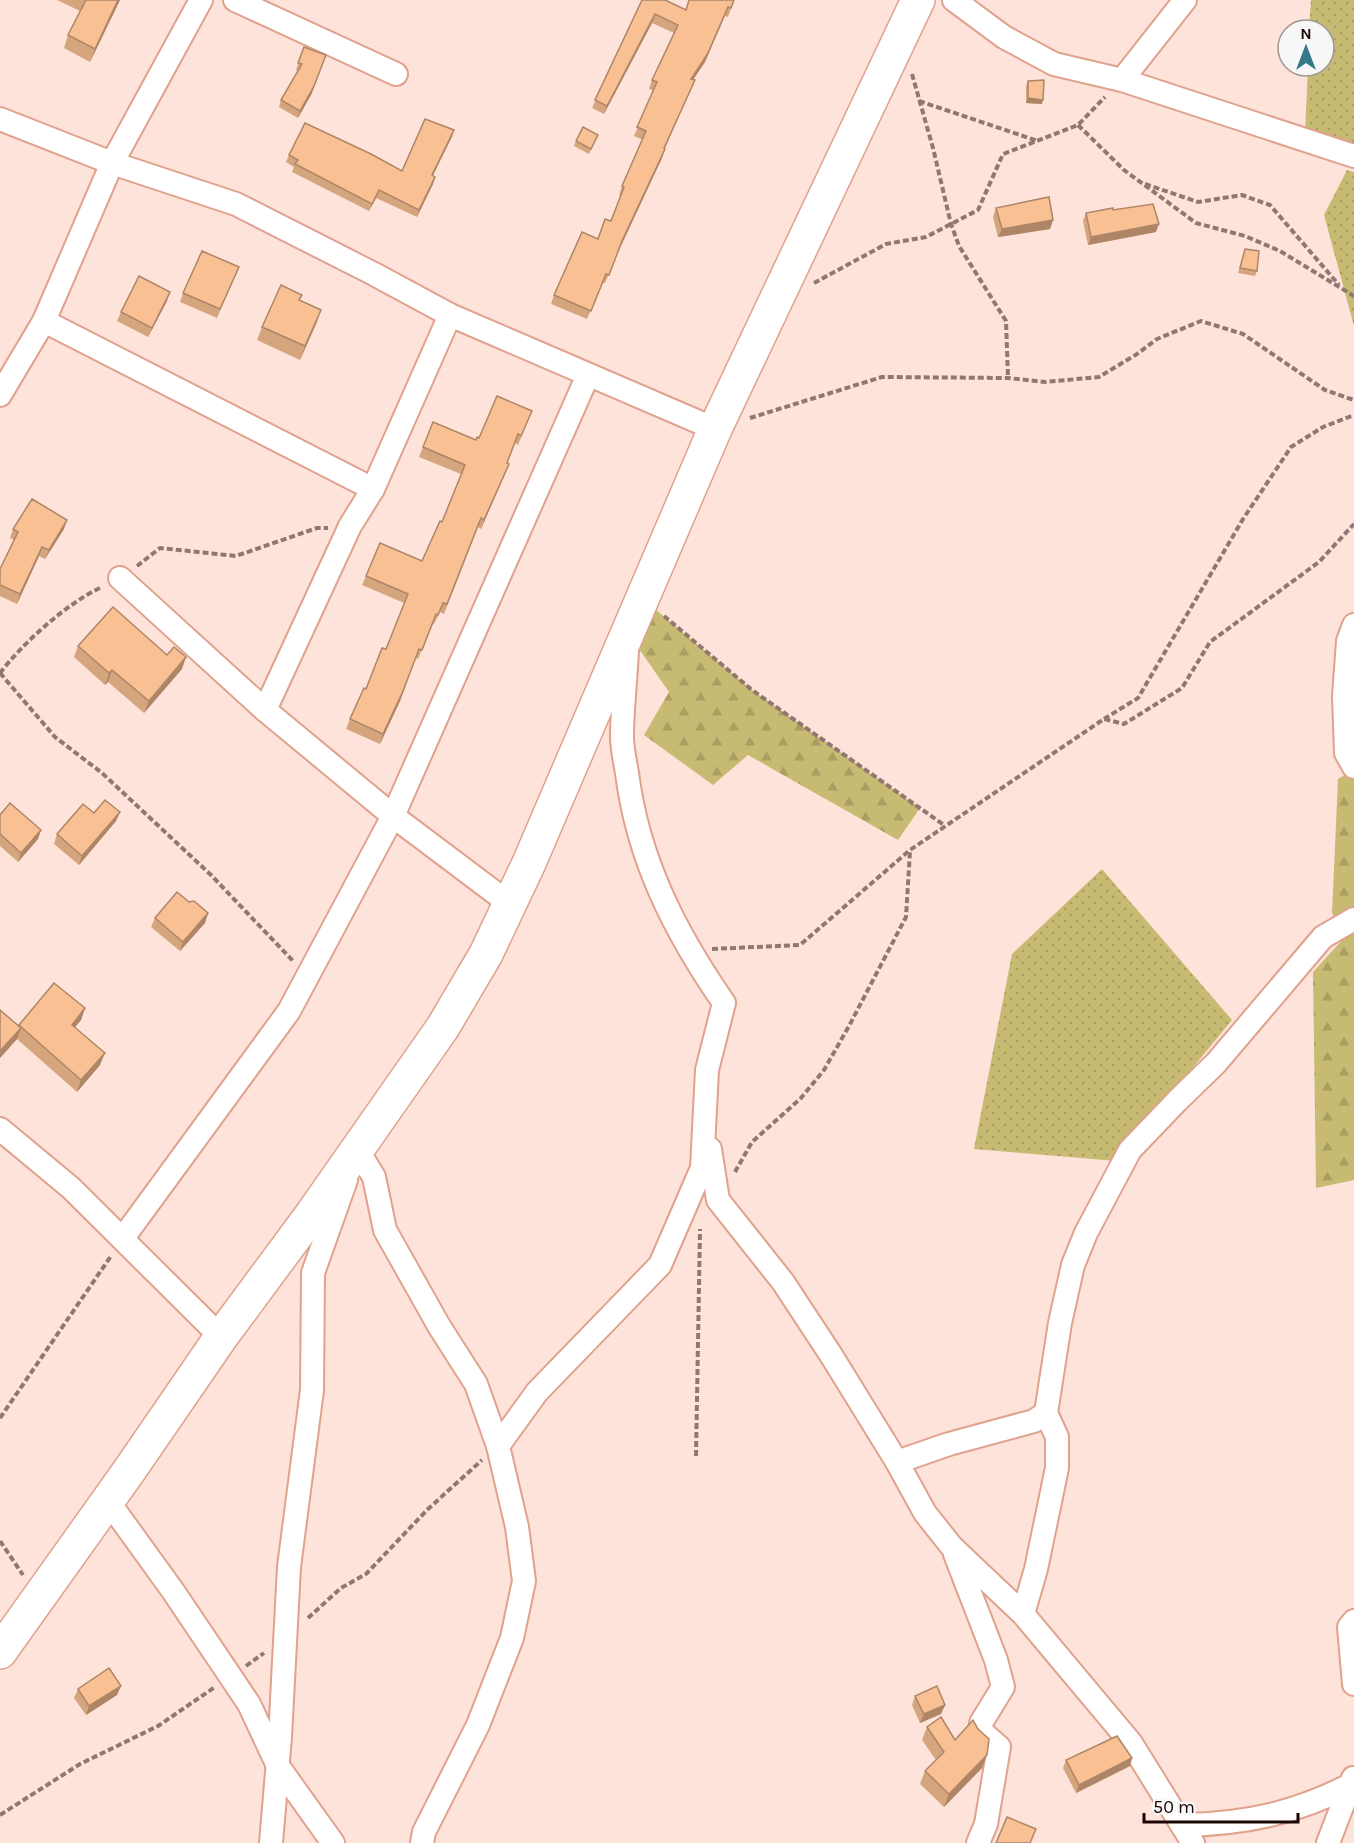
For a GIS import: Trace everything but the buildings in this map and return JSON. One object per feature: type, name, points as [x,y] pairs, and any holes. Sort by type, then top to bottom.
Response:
[{"type":"street","points":[[0,395],[44,321],[111,163],[201,0]]},
{"type":"street","points":[[235,0],[396,74]]},
{"type":"street","points":[[0,1652],[221,1337],[312,1214],[443,1027],[486,954],[510,904],[715,429],[918,0]]},
{"type":"street","points":[[954,0],[1004,37],[1054,64],[1122,80],[1354,156]]},
{"type":"street","points":[[1122,80],[1185,0]]},
{"type":"street","points":[[0,119],[111,163],[236,204],[450,315],[715,429]]},
{"type":"street","points":[[265,710],[350,526],[373,489],[450,315]]},
{"type":"street","points":[[44,321],[373,489]]},
{"type":"street","points":[[123,1238],[289,1011],[393,816],[588,375]]},
{"type":"street","points":[[120,579],[265,710],[393,816],[510,904]]},
{"type":"street","points":[[1354,625],[1348,641],[1344,696],[1346,753],[1354,767]]},
{"type":"street","points":[[498,1446],[537,1392],[660,1265],[702,1168],[706,1070],[724,1003],[695,961],[672,921],[644,854],[630,799],[622,738],[628,633]]},
{"type":"street","points":[[1023,1614],[1057,1468],[1057,1437],[1046,1413],[1060,1323],[1073,1265],[1086,1233],[1130,1150],[1216,1064],[1323,937],[1354,919]]},
{"type":"street","points":[[704,1109],[718,1200],[783,1282],[897,1462],[925,1513],[952,1547],[1023,1614],[1131,1743],[1188,1834],[1290,1811],[1353,1781]]},
{"type":"street","points":[[0,1128],[71,1188],[221,1337]]},
{"type":"street","points":[[357,1149],[374,1177],[385,1230],[439,1326],[476,1384],[498,1446],[518,1527],[524,1581],[508,1649],[478,1725],[424,1832],[422,1843]]},
{"type":"street","points":[[272,1843],[289,1567],[312,1390],[313,1273],[357,1149]]},
{"type":"street","points":[[897,1462],[949,1444],[1034,1421],[1046,1413]]},
{"type":"street","points":[[108,1501],[231,1676],[249,1704],[278,1766],[333,1843]]},
{"type":"street","points":[[952,1547],[996,1660],[1003,1687],[981,1723],[982,1732],[999,1748],[986,1824],[978,1843]]},
{"type":"street","points":[[1354,1621],[1349,1627],[1354,1684]]},
{"type":"street","points":[[1328,1843],[1353,1781]]},
{"type":"path","points":[[902,34],[958,246],[1006,321],[1008,378]]},
{"type":"path","points":[[809,285],[886,244],[926,237],[978,210],[1003,154],[1078,125],[1122,80]]},
{"type":"path","points":[[919,101],[1039,141]]},
{"type":"path","points":[[1078,125],[1124,170],[1197,222],[1245,236],[1280,251],[1354,296]]},
{"type":"path","points":[[1142,183],[1198,202],[1242,195],[1270,205],[1342,290]]},
{"type":"path","points":[[715,429],[882,377],[1008,378],[1045,382],[1099,377],[1157,339],[1200,321],[1243,334],[1325,390],[1354,400]]},
{"type":"path","points":[[707,949],[800,945],[910,850],[1138,698],[1243,519],[1291,447],[1323,427],[1354,414]]},
{"type":"path","points":[[1104,719],[1124,724],[1182,688],[1210,642],[1319,562],[1354,524]]},
{"type":"path","points":[[307,976],[211,875],[102,774],[55,737],[0,673],[29,641],[83,596],[120,579],[160,548],[236,556],[317,528],[350,526]]},
{"type":"path","points":[[643,598],[752,690],[945,825]]},
{"type":"path","points":[[718,1200],[752,1142],[801,1098],[824,1070],[849,1026],[906,917],[910,850]]},
{"type":"path","points":[[692,1234],[700,1226],[696,1456]]},
{"type":"path","points":[[0,1419],[123,1238]]},
{"type":"path","points":[[0,1815],[80,1764],[158,1726],[285,1638],[341,1588],[366,1574],[428,1509],[498,1446]]},
{"type":"path","points":[[0,1541],[39,1598]]},
{"type":"green space","points":[[1311,0],[1354,0],[1354,144],[1305,134],[1307,78],[1336,78],[1336,18],[1310,18]]},
{"type":"green space","points":[[1347,170],[1354,172],[1354,326],[1324,215]]},
{"type":"green space","points":[[643,599],[752,690],[920,808],[898,840],[748,755],[713,785],[644,735],[669,692],[628,633]]},
{"type":"green space","points":[[1354,770],[1354,1180],[1316,1188],[1313,972],[1345,937],[1332,913],[1338,779]]},
{"type":"green space","points":[[1102,869],[1232,1020],[1116,1161],[974,1149],[1012,954]]}]
